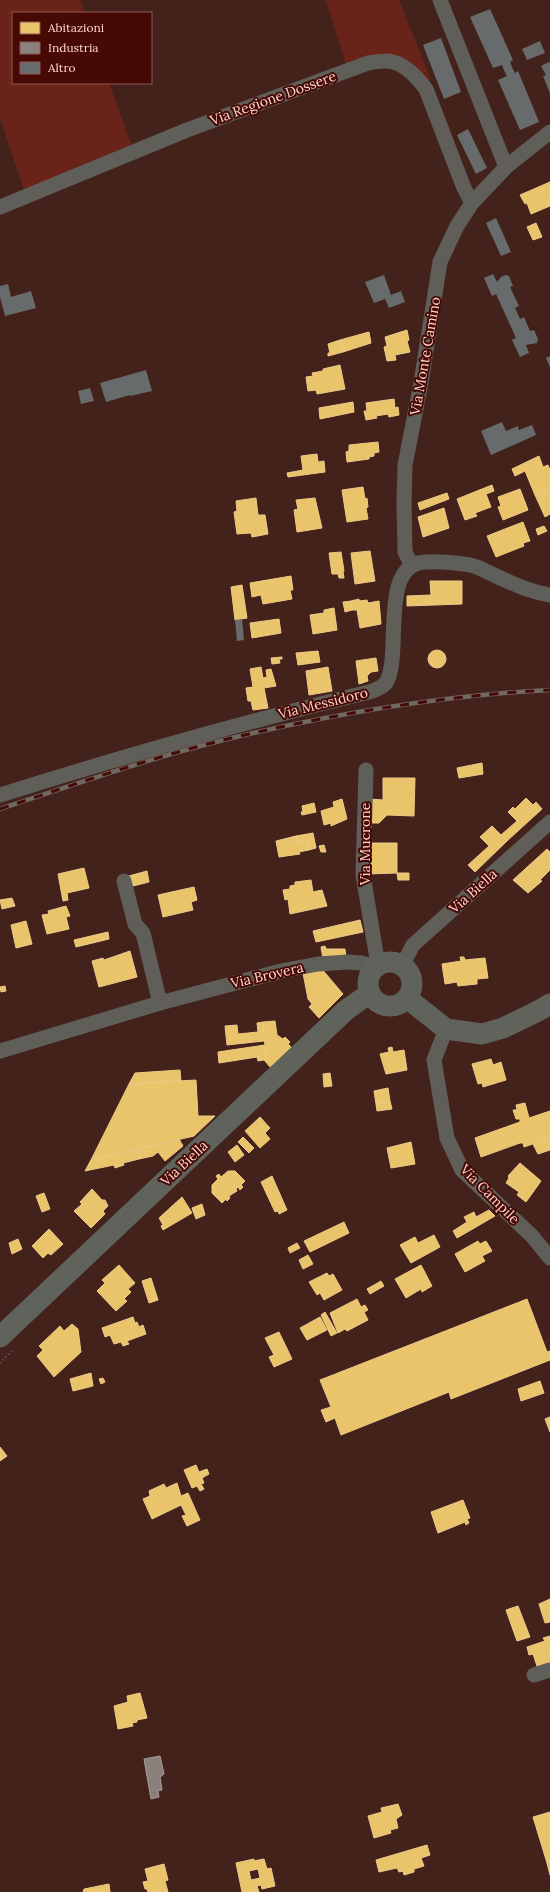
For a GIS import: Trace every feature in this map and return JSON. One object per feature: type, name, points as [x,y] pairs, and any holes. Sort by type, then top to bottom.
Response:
[{"type":"street","points":[[440,0],[506,167]]},
{"type":"street","name":"Via Regione Dossere","points":[[0,207],[187,130],[368,63],[388,61],[405,67],[418,78],[426,90],[464,188],[472,203]]},
{"type":"street","name":"Via Monte Camino","points":[[412,566],[405,552],[405,465],[421,383],[440,262],[457,226],[472,203],[506,167],[550,132]]},
{"type":"street","points":[[412,566],[424,562],[474,566],[523,589],[550,595]]},
{"type":"street","name":"Via Messidoro","points":[[0,795],[159,747],[286,712],[373,691],[386,684],[392,669],[393,630],[398,589],[404,573],[412,566]]},
{"type":"street","name":"Via Mucrone","points":[[366,770],[363,875],[376,967]]},
{"type":"street","name":"Via Biella","points":[[402,966],[414,945],[550,822]]},
{"type":"street","points":[[124,881],[136,924],[142,933],[160,1003]]},
{"type":"street","name":"Via Brovera","points":[[0,1051],[160,1003],[280,971],[348,962],[368,964],[376,967]]},
{"type":"street","points":[[390,962],[402,966],[407,970],[412,985],[406,998],[402,1002],[390,1006],[378,1002],[370,993],[368,981],[376,967],[390,962]]},
{"type":"street","name":"Via Biella","points":[[0,1337],[346,1010],[370,993]]},
{"type":"street","points":[[406,998],[446,1029],[482,1034],[503,1028],[550,1004]]},
{"type":"street","name":"Via Campile","points":[[446,1029],[434,1060],[447,1138],[462,1170],[532,1236],[550,1258]]},
{"type":"street","points":[[534,1675],[550,1670]]},
{"type":"shaded area","points":[[0,0],[80,0],[85,12],[12,12],[12,84],[109,84],[134,152],[26,196],[0,118]]},
{"type":"shaded area","points":[[326,0],[399,0],[431,80],[418,78],[405,67],[348,71]]},
{"type":"building: Abitazioni","points":[[550,182],[550,206],[531,214],[527,203],[525,204],[520,195]]},
{"type":"building: Abitazioni","points":[[536,223],[542,237],[533,240],[527,227]]},
{"type":"building: Abitazioni","points":[[407,330],[409,340],[407,341],[410,352],[395,355],[396,360],[387,361],[384,347],[387,346],[385,337]]},
{"type":"building: Abitazioni","points":[[369,332],[371,343],[343,352],[340,340]]},
{"type":"building: Abitazioni","points":[[340,340],[343,352],[328,356],[328,353],[330,353],[328,344]]},
{"type":"building: Abitazioni","points":[[340,365],[345,389],[317,394],[316,390],[308,391],[306,377],[313,376],[312,373],[323,371],[323,369]]},
{"type":"building: Abitazioni","points":[[394,399],[395,408],[398,407],[399,415],[389,417],[388,414],[376,416],[377,418],[366,420],[364,411],[367,411],[366,403]]},
{"type":"building: Abitazioni","points":[[353,402],[354,412],[320,419],[319,408]]},
{"type":"building: Abitazioni","points":[[378,442],[379,452],[374,453],[374,456],[369,457],[369,459],[347,462],[346,452],[349,451],[349,445]]},
{"type":"building: Abitazioni","points":[[317,454],[318,462],[324,461],[325,472],[288,477],[287,473],[303,470],[301,456]]},
{"type":"building: Abitazioni","points":[[539,456],[543,467],[548,465],[550,470],[550,489],[535,495],[525,471],[515,476],[512,469]]},
{"type":"building: Abitazioni","points":[[492,485],[494,491],[486,494],[491,507],[475,513],[477,516],[465,520],[457,499]]},
{"type":"building: Abitazioni","points":[[363,487],[365,499],[367,498],[368,507],[366,508],[368,519],[347,522],[342,490]]},
{"type":"building: Abitazioni","points":[[520,489],[528,510],[503,520],[498,507],[501,506],[498,497]]},
{"type":"building: Abitazioni","points":[[550,489],[550,514],[545,517],[535,495]]},
{"type":"building: Abitazioni","points":[[447,493],[449,499],[420,510],[418,503]]},
{"type":"building: Abitazioni","points":[[256,498],[258,515],[265,515],[268,534],[252,537],[251,533],[237,534],[234,512],[237,511],[236,501]]},
{"type":"building: Abitazioni","points":[[315,498],[322,528],[297,532],[294,510],[298,509],[296,500]]},
{"type":"building: Abitazioni","points":[[444,508],[449,528],[423,537],[418,517]]},
{"type":"building: Abitazioni","points":[[523,522],[530,541],[523,543],[524,546],[496,557],[487,536]]},
{"type":"building: Abitazioni","points":[[544,526],[547,531],[538,535],[536,529]]},
{"type":"building: Abitazioni","points":[[370,551],[375,581],[355,584],[351,553]]},
{"type":"building: Abitazioni","points":[[341,552],[344,578],[339,578],[338,574],[332,574],[329,553]]},
{"type":"building: Abitazioni","points":[[291,576],[293,590],[290,590],[292,599],[263,604],[261,595],[252,597],[250,583]]},
{"type":"building: Abitazioni","points":[[430,581],[462,581],[462,604],[407,606],[407,596],[431,595]]},
{"type":"building: Abitazioni","points":[[242,585],[247,618],[235,620],[231,587]]},
{"type":"building: Abitazioni","points":[[359,599],[359,601],[367,600],[368,603],[379,601],[381,624],[360,628],[357,610],[352,610],[351,601]]},
{"type":"building: Abitazioni","points":[[351,601],[352,610],[345,612],[343,602]]},
{"type":"building: Abitazioni","points":[[334,608],[337,630],[313,634],[310,615],[324,613],[324,610]]},
{"type":"building: Abitazioni","points":[[279,619],[281,633],[252,638],[250,623]]},
{"type":"building: Abitazioni","points":[[437,650],[443,653],[446,659],[443,665],[437,668],[431,665],[428,659],[431,653]]},
{"type":"building: Abitazioni","points":[[318,651],[320,662],[298,665],[296,653]]},
{"type":"building: Abitazioni","points":[[282,657],[282,659],[279,659],[280,663],[272,664],[271,658]]},
{"type":"building: Abitazioni","points":[[376,658],[378,671],[371,672],[367,676],[368,681],[359,684],[356,661]]},
{"type":"building: Abitazioni","points":[[261,667],[263,678],[267,677],[266,670],[271,669],[276,686],[264,688],[268,708],[253,710],[251,701],[248,701],[246,688],[253,687],[250,669]]},
{"type":"building: Abitazioni","points":[[328,667],[332,691],[309,695],[306,671]]},
{"type":"building: Abitazioni","points":[[482,763],[483,774],[459,778],[457,768]]},
{"type":"building: Abitazioni","points":[[383,778],[415,778],[414,816],[387,815],[379,823],[370,823],[369,799],[383,800]]},
{"type":"building: Abitazioni","points":[[526,798],[533,805],[536,802],[542,809],[507,841],[501,835],[517,821],[508,812],[513,807],[515,809]]},
{"type":"building: Abitazioni","points":[[342,799],[347,819],[331,826],[331,823],[324,825],[321,811],[334,807],[333,802]]},
{"type":"building: Abitazioni","points":[[314,803],[316,812],[302,815],[302,806]]},
{"type":"building: Abitazioni","points":[[492,826],[507,841],[475,872],[468,865],[489,846],[480,837]]},
{"type":"building: Abitazioni","points":[[313,833],[316,848],[309,850],[307,840],[297,842],[296,836]]},
{"type":"building: Abitazioni","points":[[296,836],[297,842],[307,840],[309,850],[299,852],[300,854],[279,857],[276,841]]},
{"type":"building: Abitazioni","points":[[371,843],[397,843],[397,873],[367,874],[366,862],[371,862]]},
{"type":"building: Abitazioni","points":[[324,845],[326,852],[321,852],[319,846]]},
{"type":"building: Abitazioni","points":[[547,849],[550,852],[550,870],[540,880],[542,881],[528,893],[513,880]]},
{"type":"building: Abitazioni","points":[[84,868],[89,888],[67,893],[68,900],[63,901],[58,874]]},
{"type":"building: Abitazioni","points":[[147,871],[149,882],[129,887],[125,877]]},
{"type":"building: Abitazioni","points":[[397,873],[409,873],[409,880],[398,880]]},
{"type":"building: Abitazioni","points":[[311,880],[313,892],[322,890],[327,906],[290,914],[288,899],[285,900],[283,890],[290,889],[290,886],[295,885],[295,882]]},
{"type":"building: Abitazioni","points":[[194,887],[197,900],[191,902],[193,910],[163,917],[158,895]]},
{"type":"building: Abitazioni","points":[[12,898],[15,906],[2,909],[0,900]]},
{"type":"building: Abitazioni","points":[[66,906],[70,916],[66,917],[69,929],[47,934],[42,915],[49,914],[48,911]]},
{"type":"building: Abitazioni","points":[[360,920],[363,932],[316,942],[313,931]]},
{"type":"building: Abitazioni","points":[[26,921],[32,944],[16,948],[11,925]]},
{"type":"building: Abitazioni","points":[[108,932],[109,939],[76,947],[74,940]]},
{"type":"building: Abitazioni","points":[[325,946],[326,949],[345,949],[346,957],[323,959],[321,947]]},
{"type":"building: Abitazioni","points":[[130,951],[137,977],[99,987],[92,961],[103,958],[104,960]]},
{"type":"building: Abitazioni","points":[[460,957],[464,957],[465,960],[485,958],[488,978],[477,979],[477,984],[458,986],[457,982],[445,984],[442,964],[461,961]]},
{"type":"building: Abitazioni","points":[[321,968],[343,994],[319,1018],[309,1007],[312,1004],[308,999],[303,973]]},
{"type":"building: Abitazioni","points":[[5,986],[6,991],[1,992],[0,987]]},
{"type":"building: Abitazioni","points":[[275,1021],[277,1035],[283,1039],[285,1037],[290,1042],[288,1044],[292,1048],[271,1068],[264,1060],[266,1058],[263,1022]]},
{"type":"building: Abitazioni","points":[[263,1022],[264,1041],[227,1045],[225,1026],[237,1025],[238,1034],[258,1032],[257,1023]]},
{"type":"building: Abitazioni","points":[[265,1045],[266,1058],[264,1060],[258,1061],[257,1057],[219,1063],[218,1052]]},
{"type":"building: Abitazioni","points":[[392,1047],[393,1052],[404,1050],[407,1070],[386,1074],[380,1054],[389,1052],[388,1048]]},
{"type":"building: Abitazioni","points":[[491,1059],[493,1065],[501,1062],[506,1080],[483,1087],[482,1083],[478,1084],[472,1064]]},
{"type":"building: Abitazioni","points":[[180,1070],[181,1081],[129,1084],[135,1073]]},
{"type":"building: Abitazioni","points":[[330,1073],[332,1086],[324,1087],[323,1074]]},
{"type":"building: Abitazioni","points":[[196,1080],[198,1116],[215,1116],[194,1136],[91,1160],[129,1084]]},
{"type":"building: Abitazioni","points":[[388,1088],[390,1101],[376,1104],[374,1091]]},
{"type":"building: Abitazioni","points":[[390,1101],[392,1109],[377,1111],[376,1104]]},
{"type":"building: Abitazioni","points":[[525,1103],[529,1118],[550,1111],[550,1138],[524,1147],[523,1143],[520,1143],[481,1157],[475,1138],[520,1122],[520,1119],[516,1119],[513,1110],[517,1110],[516,1105]]},
{"type":"building: Abitazioni","points":[[260,1117],[270,1128],[265,1133],[270,1139],[260,1148],[245,1131]]},
{"type":"building: Abitazioni","points":[[243,1137],[254,1148],[249,1153],[238,1142]]},
{"type":"building: Abitazioni","points":[[550,1138],[550,1150],[538,1154],[533,1144]]},
{"type":"building: Abitazioni","points":[[179,1139],[183,1146],[165,1161],[158,1152],[153,1156],[139,1159],[139,1149]]},
{"type":"building: Abitazioni","points":[[411,1142],[415,1164],[391,1168],[387,1148]]},
{"type":"building: Abitazioni","points":[[237,1145],[244,1155],[235,1162],[228,1152]]},
{"type":"building: Abitazioni","points":[[139,1149],[139,1159],[123,1163],[124,1165],[115,1168],[114,1165],[85,1171],[91,1160]]},
{"type":"building: Abitazioni","points":[[520,1163],[541,1181],[526,1202],[517,1195],[519,1192],[506,1183],[509,1178],[508,1176]]},
{"type":"building: Abitazioni","points":[[228,1171],[235,1171],[245,1181],[241,1185],[243,1187],[240,1190],[238,1187],[236,1189],[237,1191],[229,1196],[230,1198],[227,1201],[226,1199],[222,1203],[212,1193],[212,1185],[218,1179],[216,1176],[219,1174],[221,1177]]},
{"type":"building: Abitazioni","points":[[272,1176],[287,1210],[279,1214],[278,1211],[275,1212],[261,1182]]},
{"type":"building: Abitazioni","points":[[92,1189],[102,1200],[105,1200],[108,1206],[103,1211],[105,1214],[91,1228],[74,1211],[82,1204],[80,1202]]},
{"type":"building: Abitazioni","points":[[44,1193],[50,1209],[42,1212],[36,1196]]},
{"type":"building: Abitazioni","points":[[182,1197],[192,1213],[163,1230],[161,1226],[163,1225],[159,1218]]},
{"type":"building: Abitazioni","points":[[202,1204],[205,1215],[196,1219],[192,1208]]},
{"type":"building: Abitazioni","points":[[489,1210],[495,1216],[457,1238],[453,1231],[467,1222],[464,1217],[474,1212],[476,1217]]},
{"type":"building: Abitazioni","points":[[344,1222],[349,1233],[310,1252],[304,1241]]},
{"type":"building: Abitazioni","points":[[49,1229],[63,1244],[51,1255],[48,1253],[43,1258],[32,1246]]},
{"type":"building: Abitazioni","points":[[434,1235],[440,1247],[411,1263],[400,1245],[415,1237],[418,1243]]},
{"type":"building: Abitazioni","points":[[18,1239],[22,1249],[12,1254],[9,1243]]},
{"type":"building: Abitazioni","points":[[478,1241],[480,1244],[486,1241],[492,1251],[482,1256],[485,1261],[465,1272],[455,1254]]},
{"type":"building: Abitazioni","points":[[297,1243],[300,1248],[290,1253],[288,1248]]},
{"type":"building: Abitazioni","points":[[308,1255],[313,1264],[303,1269],[299,1260]]},
{"type":"building: Abitazioni","points":[[119,1265],[135,1283],[128,1289],[131,1292],[124,1299],[127,1301],[116,1311],[97,1291],[105,1283],[102,1280]]},
{"type":"building: Abitazioni","points":[[421,1265],[432,1286],[422,1292],[421,1289],[406,1298],[395,1279]]},
{"type":"building: Abitazioni","points":[[327,1273],[329,1276],[333,1274],[342,1290],[324,1300],[320,1293],[317,1295],[309,1282]]},
{"type":"building: Abitazioni","points":[[151,1278],[158,1300],[149,1303],[142,1281]]},
{"type":"building: Abitazioni","points":[[381,1281],[384,1286],[370,1294],[367,1289]]},
{"type":"building: Abitazioni","points":[[357,1299],[361,1307],[365,1305],[368,1310],[364,1312],[368,1320],[347,1331],[345,1329],[338,1333],[330,1313]]},
{"type":"building: Abitazioni","points":[[527,1299],[547,1352],[550,1351],[550,1360],[451,1399],[449,1392],[341,1435],[335,1418],[326,1422],[321,1410],[331,1407],[320,1380]]},
{"type":"building: Abitazioni","points":[[325,1312],[337,1333],[331,1336],[321,1315]]},
{"type":"building: Abitazioni","points":[[133,1317],[135,1323],[137,1322],[139,1327],[143,1325],[146,1334],[127,1341],[129,1344],[123,1346],[121,1342],[114,1344],[110,1335],[105,1337],[102,1328]]},
{"type":"building: Abitazioni","points":[[320,1317],[327,1330],[307,1340],[300,1328]]},
{"type":"building: Abitazioni","points":[[72,1324],[78,1329],[81,1352],[54,1377],[37,1356],[43,1350],[39,1346],[60,1326],[64,1331]]},
{"type":"building: Abitazioni","points":[[279,1332],[292,1359],[274,1367],[269,1357],[274,1355],[265,1338]]},
{"type":"building: Abitazioni","points":[[91,1373],[93,1386],[73,1391],[70,1379]]},
{"type":"building: Abitazioni","points":[[103,1378],[105,1382],[101,1384],[99,1379]]},
{"type":"building: Abitazioni","points":[[540,1381],[544,1393],[521,1401],[518,1389]]},
{"type":"building: Abitazioni","points":[[550,1417],[550,1432],[545,1419]]},
{"type":"building: Abitazioni","points":[[0,1447],[7,1456],[0,1461]]},
{"type":"building: Abitazioni","points":[[196,1465],[199,1472],[207,1469],[209,1474],[202,1478],[204,1483],[201,1484],[204,1489],[200,1491],[197,1486],[192,1488],[184,1470]]},
{"type":"building: Abitazioni","points":[[177,1483],[181,1496],[188,1493],[200,1520],[187,1526],[182,1516],[186,1515],[181,1505],[152,1519],[143,1499],[150,1496],[149,1491],[151,1490],[164,1484],[166,1488]]},
{"type":"building: Abitazioni","points":[[463,1500],[470,1518],[467,1519],[469,1523],[466,1525],[465,1522],[438,1533],[431,1512]]},
{"type":"building: Abitazioni","points":[[550,1599],[550,1622],[545,1623],[539,1604]]},
{"type":"building: Abitazioni","points":[[518,1606],[530,1637],[517,1641],[506,1610]]},
{"type":"building: Abitazioni","points":[[550,1636],[550,1662],[538,1669],[533,1654],[529,1655],[527,1647],[545,1641],[543,1638]]},
{"type":"building: Abitazioni","points":[[140,1693],[147,1718],[137,1720],[137,1722],[132,1723],[133,1726],[118,1729],[114,1706],[128,1702],[127,1696]]},
{"type":"building: Abitazioni","points":[[398,1804],[402,1815],[396,1819],[398,1828],[390,1830],[391,1833],[374,1838],[368,1816],[382,1812],[381,1808]]},
{"type":"building: Abitazioni","points":[[550,1812],[550,1862],[547,1863],[533,1817]]},
{"type":"building: Abitazioni","points":[[427,1845],[430,1855],[421,1858],[424,1866],[414,1869],[414,1872],[404,1875],[403,1871],[399,1872],[397,1868],[379,1872],[376,1860]]},
{"type":"building: Abitazioni","points":[[254,1859],[254,1861],[264,1859],[267,1869],[271,1868],[275,1886],[262,1889],[261,1885],[257,1886],[259,1892],[242,1892],[236,1863]],"holes":[[[258,1869],[260,1878],[251,1880],[249,1871]]]},
{"type":"building: Abitazioni","points":[[550,1862],[550,1875],[547,1863]]},
{"type":"building: Abitazioni","points":[[164,1864],[168,1880],[165,1881],[168,1892],[148,1892],[147,1889],[145,1889],[143,1882],[148,1881],[145,1869]]},
{"type":"building: Abitazioni","points":[[109,1884],[110,1892],[83,1892],[84,1889]]},
{"type":"building: Industria","points":[[160,1756],[164,1774],[160,1777],[162,1790],[158,1791],[159,1797],[151,1799],[144,1759]]},
{"type":"building: Altro","points":[[490,9],[513,60],[510,62],[512,67],[515,73],[518,71],[539,122],[520,130],[498,80],[507,76],[502,65],[493,68],[470,17]]},
{"type":"building: Altro","points":[[441,38],[461,92],[444,99],[423,45]]},
{"type":"building: Altro","points":[[540,41],[545,53],[527,60],[522,49]]},
{"type":"building: Altro","points":[[549,62],[550,93],[543,76],[546,75],[541,66]]},
{"type":"building: Altro","points":[[468,129],[487,168],[476,174],[457,135]]},
{"type":"building: Altro","points":[[496,218],[511,252],[501,256],[486,223]]},
{"type":"building: Altro","points":[[493,274],[497,282],[501,277],[506,275],[509,276],[513,286],[510,287],[519,306],[515,308],[520,319],[524,317],[530,331],[534,330],[538,339],[537,343],[526,345],[529,353],[520,357],[512,340],[516,338],[496,294],[492,296],[484,278]]},
{"type":"building: Altro","points":[[384,275],[391,295],[401,291],[405,302],[389,308],[385,299],[374,303],[365,282]]},
{"type":"building: Altro","points":[[8,284],[11,297],[31,291],[36,308],[5,316],[0,297],[0,286]]},
{"type":"building: Altro","points":[[550,356],[550,367],[546,358]]},
{"type":"building: Altro","points":[[146,370],[152,391],[130,395],[106,402],[100,383]]},
{"type":"building: Altro","points":[[90,388],[94,401],[81,404],[78,391]]},
{"type":"building: Altro","points":[[502,422],[506,431],[518,426],[519,430],[532,425],[536,435],[491,455],[481,431]]},
{"type":"building: Altro","points":[[242,619],[244,640],[237,641],[235,620]]},
{"type":"railway","points":[[0,809],[154,759],[249,734],[360,712],[436,700],[512,692],[550,690]]}]
